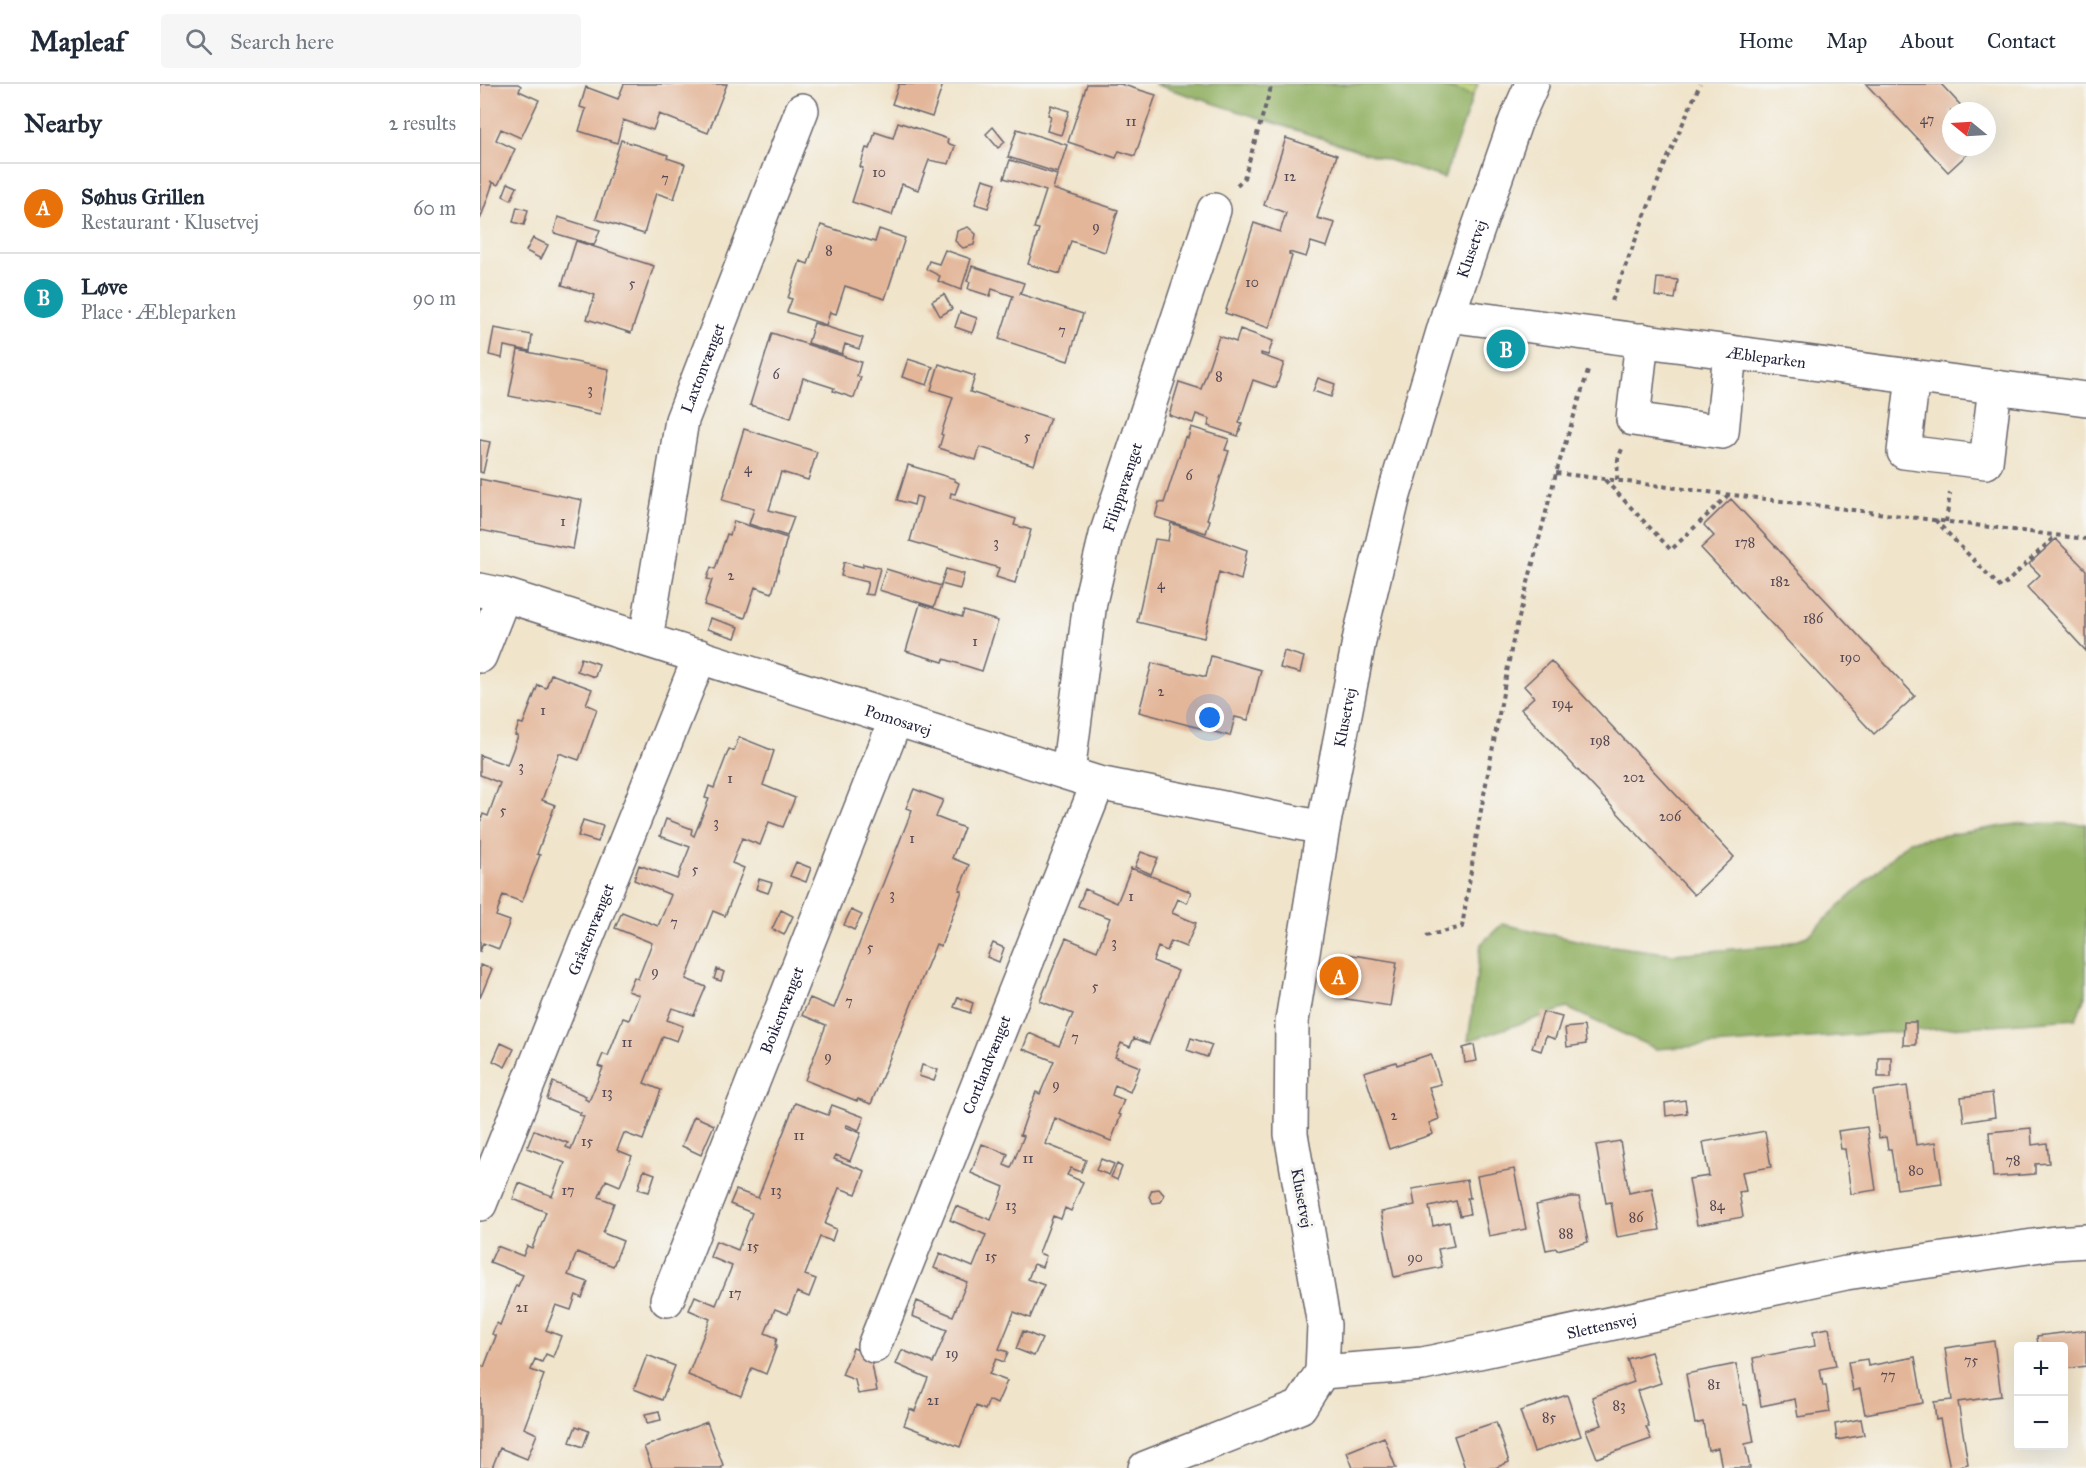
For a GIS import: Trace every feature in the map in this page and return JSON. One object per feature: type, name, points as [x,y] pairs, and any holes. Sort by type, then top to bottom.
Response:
[{"type":"street","name":"Klusetvej","points":[[1322,1372],[1324,1325],[1291,1134],[1292,1021],[1323,828],[1360,636],[1388,517],[1448,315],[1516,120],[1532,84]]},
{"type":"street","name":"Laxtonvænget","points":[[646,639],[682,420],[802,110]]},
{"type":"street","name":"Filippavænget","points":[[1083,778],[1090,602],[1106,535],[1214,210]]},
{"type":"street","name":"Æbleparken","points":[[1448,315],[2086,399]]},
{"type":"street","points":[[1642,340],[1633,419],[1722,432],[1730,352]]},
{"type":"street","points":[[1913,376],[1904,452],[1986,462],[1995,387]]},
{"type":"street","name":"Pomosavej","points":[[492,593],[646,639],[1083,778],[1323,828]]},
{"type":"street","points":[[480,656],[492,593]]},
{"type":"street","name":"Gråstenvænget","points":[[480,1204],[700,656]]},
{"type":"street","name":"Boikenvænget","points":[[667,1300],[896,719]]},
{"type":"street","name":"Cortlandvænget","points":[[873,1346],[1083,778]]},
{"type":"street","name":"Slettensvej","points":[[1322,1372],[1423,1364],[1846,1273],[2055,1243],[2086,1241]]},
{"type":"street","points":[[1145,1468],[1300,1407],[1322,1372]]},
{"type":"path","points":[[1214,210],[1244,178],[1272,84]]},
{"type":"path","points":[[1426,936],[1462,927],[1512,645],[1556,473],[1600,335],[1662,171],[1701,84]]},
{"type":"path","points":[[1556,473],[2086,539]]},
{"type":"path","points":[[1604,479],[1671,550],[1729,495]]},
{"type":"path","points":[[1935,520],[2001,588],[2055,535]]},
{"type":"green space","points":[[1154,84],[1435,84],[1473,96],[1444,178]]},
{"type":"green space","points":[[1435,84],[1478,84],[1473,96]]},
{"type":"green space","points":[[2022,823],[2086,824],[2086,994],[2076,1019],[1656,1049],[1567,1008],[1468,1041],[1481,944],[1502,924],[1590,943],[1674,954],[1782,945],[1807,936],[1909,841]]},
{"type":"building","points":[[480,84],[518,84],[521,86],[519,91],[539,100],[521,138],[501,129],[496,140],[515,149],[498,185],[490,181],[493,183],[480,220]]},
{"type":"building","points":[[624,84],[727,84],[708,133],[659,114],[653,130],[623,120],[617,143],[579,131],[586,109],[580,107],[586,87],[618,99]]},
{"type":"building","points":[[899,84],[943,84],[932,117],[892,104]]},
{"type":"building","points":[[1087,84],[1120,84],[1156,95],[1135,156],[1119,151],[1116,158],[1068,142]]},
{"type":"building","points":[[1866,84],[1941,84],[1958,102],[1942,102],[1942,156],[1965,156],[1948,172]]},
{"type":"building","points":[[1051,105],[1069,111],[1061,135],[1047,131]]},
{"type":"building","points":[[898,122],[948,139],[947,143],[955,146],[949,164],[929,160],[918,190],[902,184],[892,215],[852,202],[863,168],[860,167],[866,148],[870,149],[875,132],[893,138]]},
{"type":"building","points":[[993,127],[1005,142],[998,148],[986,134]]},
{"type":"building","points":[[1017,129],[1067,145],[1058,173],[1008,157]]},
{"type":"building","points":[[1286,138],[1337,155],[1317,218],[1335,223],[1327,247],[1311,242],[1306,257],[1289,252],[1292,256],[1269,328],[1225,313],[1254,223],[1280,232],[1286,213],[1264,205]]},
{"type":"building","points":[[621,140],[668,155],[667,158],[685,164],[674,199],[656,193],[644,234],[596,219]]},
{"type":"building","points":[[1010,160],[1057,175],[1053,189],[1118,210],[1105,252],[1071,241],[1060,274],[1028,264],[1039,229],[1034,228],[1046,191],[1004,178]]},
{"type":"building","points":[[983,179],[996,183],[988,208],[975,204]]},
{"type":"building","points":[[508,183],[517,187],[511,200],[503,196]]},
{"type":"building","points":[[517,207],[528,210],[524,225],[513,222]]},
{"type":"building","points":[[558,217],[600,230],[594,245],[554,233]]},
{"type":"building","points":[[821,225],[875,242],[879,229],[905,238],[885,299],[845,286],[836,314],[830,312],[826,325],[787,312],[792,299],[788,298],[800,261],[808,264]]},
{"type":"building","points":[[968,227],[976,234],[974,245],[963,248],[955,241],[957,231]]},
{"type":"building","points":[[533,238],[548,245],[541,259],[526,251]]},
{"type":"building","points":[[576,241],[654,266],[631,333],[587,319],[595,295],[562,285]]},
{"type":"building","points":[[945,250],[971,259],[961,290],[938,281],[940,276],[926,269],[929,261],[939,264]]},
{"type":"building","points":[[972,266],[1024,283],[1020,294],[1083,314],[1068,361],[999,339],[1013,296],[992,289],[990,296],[968,289],[970,282],[967,281]]},
{"type":"building","points":[[1657,278],[1678,280],[1675,299],[1655,296]]},
{"type":"building","points":[[944,294],[952,309],[940,316],[932,301]]},
{"type":"building","points":[[960,312],[977,318],[972,333],[955,327]]},
{"type":"building","points":[[814,323],[863,338],[859,349],[845,344],[842,354],[808,343]]},
{"type":"building","points":[[494,328],[532,335],[530,351],[504,346],[502,358],[489,355]]},
{"type":"building","points":[[1240,329],[1273,341],[1268,355],[1261,353],[1261,355],[1284,363],[1276,388],[1253,380],[1239,423],[1242,424],[1238,436],[1208,426],[1210,419],[1196,414],[1193,423],[1169,415],[1179,382],[1201,389],[1219,336],[1236,342]]},
{"type":"building","points":[[772,333],[861,362],[857,376],[861,377],[854,398],[833,391],[834,388],[803,378],[791,418],[750,405]]},
{"type":"building","points":[[518,350],[609,369],[600,414],[509,396]]},
{"type":"building","points":[[908,359],[933,367],[927,385],[902,377]]},
{"type":"building","points":[[939,364],[975,376],[970,392],[1050,418],[1034,465],[980,447],[976,460],[939,448],[953,397],[931,390]]},
{"type":"building","points":[[1318,378],[1335,384],[1331,397],[1313,391]]},
{"type":"building","points":[[1191,427],[1229,439],[1225,450],[1229,451],[1207,519],[1210,520],[1206,533],[1155,517],[1159,502],[1164,503],[1185,437],[1188,438]]},
{"type":"building","points":[[744,429],[817,452],[808,480],[781,472],[769,510],[794,517],[787,536],[749,524],[754,509],[722,500]]},
{"type":"building","points":[[480,440],[490,442],[483,473],[480,472]]},
{"type":"building","points":[[908,465],[955,479],[959,483],[955,494],[951,493],[950,498],[1016,519],[1014,525],[1031,530],[1015,583],[996,577],[999,568],[910,541],[922,498],[916,496],[914,505],[897,500]]},
{"type":"building","points":[[480,479],[582,500],[573,549],[480,530]]},
{"type":"building","points":[[1731,499],[1915,696],[1874,734],[1701,548],[1714,536],[1704,525]]},
{"type":"building","points":[[734,521],[787,538],[772,593],[755,587],[745,618],[704,605],[712,580],[707,579],[711,567],[715,569]]},
{"type":"building","points":[[1171,523],[1247,550],[1241,580],[1219,572],[1204,638],[1137,622],[1155,539],[1168,541]]},
{"type":"building","points":[[2056,539],[2086,570],[2086,651],[2027,587],[2040,575],[2029,564]]},
{"type":"building","points":[[844,562],[863,567],[863,564],[880,568],[873,595],[865,594],[868,582],[841,576]]},
{"type":"building","points":[[886,569],[941,586],[934,607],[879,590]]},
{"type":"building","points":[[946,569],[964,574],[960,589],[941,584]]},
{"type":"building","points":[[920,604],[962,617],[964,611],[998,621],[982,671],[944,659],[943,662],[906,651]]},
{"type":"building","points":[[710,618],[739,627],[735,638],[707,629]]},
{"type":"building","points":[[1284,651],[1304,657],[1300,673],[1280,668]]},
{"type":"building","points":[[1211,656],[1261,670],[1248,720],[1235,717],[1230,736],[1139,712],[1152,663],[1206,677]]},
{"type":"building","points":[[581,658],[599,664],[595,677],[577,671]]},
{"type":"building","points":[[1551,661],[1734,857],[1694,895],[1521,709],[1534,697],[1524,686]]},
{"type":"building","points":[[551,674],[592,689],[586,704],[597,709],[579,760],[559,753],[542,800],[555,805],[537,854],[540,855],[522,902],[503,895],[496,916],[510,921],[499,949],[483,943],[480,952],[480,823],[483,814],[488,816],[500,783],[480,775],[480,755],[507,765],[518,736],[515,735],[519,723],[523,724],[538,685],[546,688]]},
{"type":"building","points":[[739,737],[774,751],[763,785],[795,798],[783,827],[769,822],[760,845],[742,838],[732,863],[744,868],[725,916],[713,911],[686,979],[706,987],[694,1015],[672,1008],[667,1020],[683,1026],[677,1041],[663,1036],[644,1083],[661,1090],[643,1140],[624,1133],[617,1150],[632,1156],[620,1186],[606,1180],[599,1197],[614,1203],[603,1233],[623,1241],[613,1266],[577,1252],[568,1275],[588,1282],[582,1298],[576,1295],[571,1310],[556,1305],[546,1330],[561,1336],[553,1357],[546,1354],[542,1362],[535,1359],[531,1370],[544,1375],[524,1428],[537,1434],[527,1459],[500,1448],[492,1468],[480,1468],[480,1365],[484,1367],[496,1336],[492,1334],[497,1323],[500,1325],[516,1285],[518,1286],[523,1275],[490,1262],[497,1246],[523,1256],[527,1246],[532,1248],[546,1212],[513,1199],[519,1183],[552,1196],[565,1163],[527,1148],[534,1130],[568,1143],[566,1147],[571,1149],[584,1116],[547,1099],[553,1082],[586,1096],[585,1099],[589,1101],[603,1068],[598,1066],[603,1054],[608,1056],[623,1018],[629,1020],[639,995],[628,991],[634,977],[638,979],[652,943],[615,928],[622,912],[658,926],[671,895],[634,880],[639,865],[677,879],[690,847],[660,836],[666,819],[692,829],[691,834],[694,836],[709,799],[705,798],[709,786],[714,788],[729,749],[734,751]]},
{"type":"building","points":[[914,789],[943,800],[936,817],[964,828],[952,858],[969,865],[959,890],[962,891],[941,946],[936,944],[871,1104],[858,1099],[857,1101],[805,1080],[826,1025],[802,1015],[810,998],[834,1008],[912,810],[906,808]]},
{"type":"building","points":[[583,820],[603,826],[598,842],[578,836]]},
{"type":"building","points":[[1141,852],[1158,858],[1151,874],[1135,867]]},
{"type":"building","points":[[796,862],[811,868],[806,882],[790,876]]},
{"type":"building","points":[[1131,868],[1191,892],[1187,903],[1178,899],[1172,913],[1196,923],[1186,947],[1171,941],[1167,951],[1158,947],[1153,961],[1178,971],[1149,1044],[1134,1038],[1130,1047],[1121,1043],[1115,1057],[1140,1067],[1130,1092],[1115,1085],[1112,1095],[1124,1100],[1111,1141],[1055,1118],[1046,1144],[1086,1160],[1081,1172],[1071,1168],[1067,1175],[1083,1182],[1071,1211],[1065,1208],[1061,1219],[1053,1216],[1039,1253],[1046,1256],[1042,1267],[1034,1264],[1028,1279],[1044,1285],[1030,1318],[1014,1312],[999,1349],[1008,1352],[1004,1362],[996,1359],[989,1374],[1007,1381],[997,1404],[989,1400],[985,1410],[976,1406],[960,1447],[904,1425],[910,1409],[915,1411],[928,1378],[896,1364],[902,1350],[933,1363],[947,1330],[912,1316],[917,1301],[953,1316],[967,1282],[934,1268],[940,1253],[973,1267],[986,1235],[950,1220],[956,1206],[991,1220],[1004,1187],[971,1173],[982,1144],[1008,1154],[1004,1165],[1011,1168],[1024,1136],[1020,1135],[1029,1109],[1036,1092],[1040,1094],[1054,1061],[1023,1049],[1029,1033],[1059,1046],[1073,1014],[1040,1001],[1066,938],[1097,951],[1110,918],[1078,906],[1085,889],[1117,903]]},
{"type":"building","points":[[759,879],[772,883],[768,893],[756,889]]},
{"type":"building","points":[[781,910],[793,916],[784,935],[772,929]]},
{"type":"building","points":[[851,910],[862,915],[854,930],[844,925]]},
{"type":"building","points":[[993,943],[1004,948],[999,962],[987,957]]},
{"type":"building","points":[[1341,953],[1397,962],[1390,1006],[1334,997]]},
{"type":"building","points":[[480,965],[492,969],[480,998]]},
{"type":"building","points":[[717,969],[724,972],[721,981],[714,979]]},
{"type":"building","points":[[958,997],[973,1003],[970,1013],[954,1007]]},
{"type":"building","points":[[1543,1012],[1562,1017],[1555,1039],[1546,1036],[1541,1051],[1532,1048]]},
{"type":"building","points":[[1904,1022],[1916,1022],[1916,1045],[1903,1045]]},
{"type":"building","points":[[1584,1026],[1586,1044],[1567,1047],[1565,1028]]},
{"type":"building","points":[[1191,1038],[1212,1045],[1207,1057],[1187,1050]]},
{"type":"building","points":[[501,1043],[514,1049],[505,1067],[493,1061]]},
{"type":"building","points":[[1474,1045],[1477,1061],[1465,1063],[1463,1048]]},
{"type":"building","points":[[1431,1054],[1441,1084],[1429,1087],[1439,1119],[1429,1123],[1433,1134],[1389,1149],[1364,1072],[1396,1062],[1397,1065]]},
{"type":"building","points":[[1878,1057],[1891,1057],[1891,1077],[1878,1077]]},
{"type":"building","points":[[922,1065],[938,1070],[934,1081],[919,1076]]},
{"type":"building","points":[[1907,1086],[1916,1145],[1936,1142],[1942,1183],[1897,1189],[1891,1149],[1888,1149],[1886,1137],[1879,1138],[1873,1091]]},
{"type":"building","points":[[1992,1093],[1995,1117],[1964,1122],[1961,1097]]},
{"type":"building","points":[[1685,1100],[1687,1113],[1666,1116],[1665,1103]]},
{"type":"building","points":[[795,1103],[828,1115],[832,1105],[864,1117],[859,1130],[847,1125],[846,1127],[861,1133],[850,1161],[836,1155],[834,1159],[865,1171],[856,1194],[839,1188],[825,1224],[836,1229],[832,1241],[820,1237],[805,1275],[816,1279],[809,1297],[797,1292],[788,1314],[775,1309],[765,1333],[777,1338],[775,1345],[777,1345],[766,1374],[752,1368],[741,1396],[688,1375],[710,1319],[689,1310],[695,1296],[716,1305],[732,1266],[710,1257],[716,1241],[738,1250],[752,1213],[730,1204],[736,1190],[758,1198]]},
{"type":"building","points":[[694,1116],[714,1125],[701,1155],[682,1146]]},
{"type":"building","points":[[1867,1127],[1876,1190],[1851,1194],[1845,1149],[1841,1149],[1838,1131]]},
{"type":"building","points":[[2031,1128],[2032,1145],[2047,1143],[2049,1163],[2035,1164],[2035,1174],[1993,1177],[1989,1132]]},
{"type":"building","points":[[1765,1131],[1771,1167],[1742,1172],[1746,1191],[1739,1192],[1743,1217],[1697,1225],[1689,1179],[1709,1176],[1703,1142]]},
{"type":"building","points":[[1620,1141],[1629,1193],[1652,1188],[1660,1230],[1617,1237],[1611,1202],[1606,1203],[1596,1145]]},
{"type":"building","points":[[1101,1159],[1114,1164],[1109,1175],[1096,1170]]},
{"type":"building","points":[[1117,1164],[1122,1167],[1117,1180],[1111,1177]]},
{"type":"building","points":[[1514,1169],[1526,1229],[1489,1236],[1477,1176]]},
{"type":"building","points":[[644,1170],[655,1174],[649,1192],[638,1189]]},
{"type":"building","points":[[1467,1180],[1470,1214],[1460,1216],[1456,1201],[1429,1207],[1433,1226],[1449,1222],[1454,1246],[1438,1249],[1442,1267],[1394,1277],[1381,1212],[1415,1205],[1412,1189]]},
{"type":"building","points":[[1159,1189],[1164,1195],[1161,1202],[1153,1203],[1149,1197],[1152,1190]]},
{"type":"building","points":[[1579,1197],[1588,1242],[1557,1250],[1556,1248],[1546,1250],[1536,1205]]},
{"type":"building","points":[[1829,1328],[1836,1366],[1820,1369],[1823,1386],[1826,1386],[1830,1412],[1798,1417],[1795,1399],[1761,1406],[1753,1358],[1815,1346],[1813,1331]]},
{"type":"building","points":[[2086,1330],[2086,1366],[2068,1368],[2068,1342],[2038,1342],[2037,1336]]},
{"type":"building","points":[[1023,1331],[1042,1339],[1034,1356],[1016,1349]]},
{"type":"building","points":[[1994,1341],[2001,1396],[1958,1402],[1968,1464],[1950,1468],[1940,1419],[1936,1420],[1934,1402],[1952,1400],[1945,1348]]},
{"type":"building","points":[[853,1348],[872,1355],[877,1391],[858,1394],[855,1380],[842,1375]]},
{"type":"building","points":[[1651,1352],[1661,1383],[1637,1391],[1651,1439],[1597,1458],[1586,1430],[1602,1425],[1592,1397],[1634,1382],[1627,1359]]},
{"type":"building","points":[[647,1355],[675,1366],[662,1400],[634,1389]]},
{"type":"building","points":[[1915,1357],[1923,1403],[1865,1414],[1860,1389],[1853,1391],[1848,1362],[1867,1359],[1868,1366]]},
{"type":"building","points":[[1736,1364],[1754,1442],[1745,1444],[1750,1468],[1722,1468],[1718,1448],[1708,1450],[1703,1422],[1695,1424],[1686,1374]]},
{"type":"building","points":[[1567,1395],[1581,1436],[1534,1452],[1520,1411]]},
{"type":"building","points":[[659,1411],[661,1420],[647,1423],[645,1414]]},
{"type":"building","points":[[1861,1419],[1864,1435],[1837,1440],[1835,1424]]},
{"type":"building","points":[[707,1422],[723,1465],[722,1468],[652,1468],[644,1447]]},
{"type":"building","points":[[1496,1422],[1509,1462],[1495,1468],[1465,1468],[1454,1436]]},
{"type":"building","points":[[576,1426],[589,1431],[583,1447],[570,1442]]},
{"type":"building","points":[[1384,1437],[1396,1468],[1353,1468],[1347,1452]]},
{"type":"place","name":"Løve","points":[[1506,349]]},
{"type":"place","name":"Søhus Grillen","points":[[1339,976]]}]
